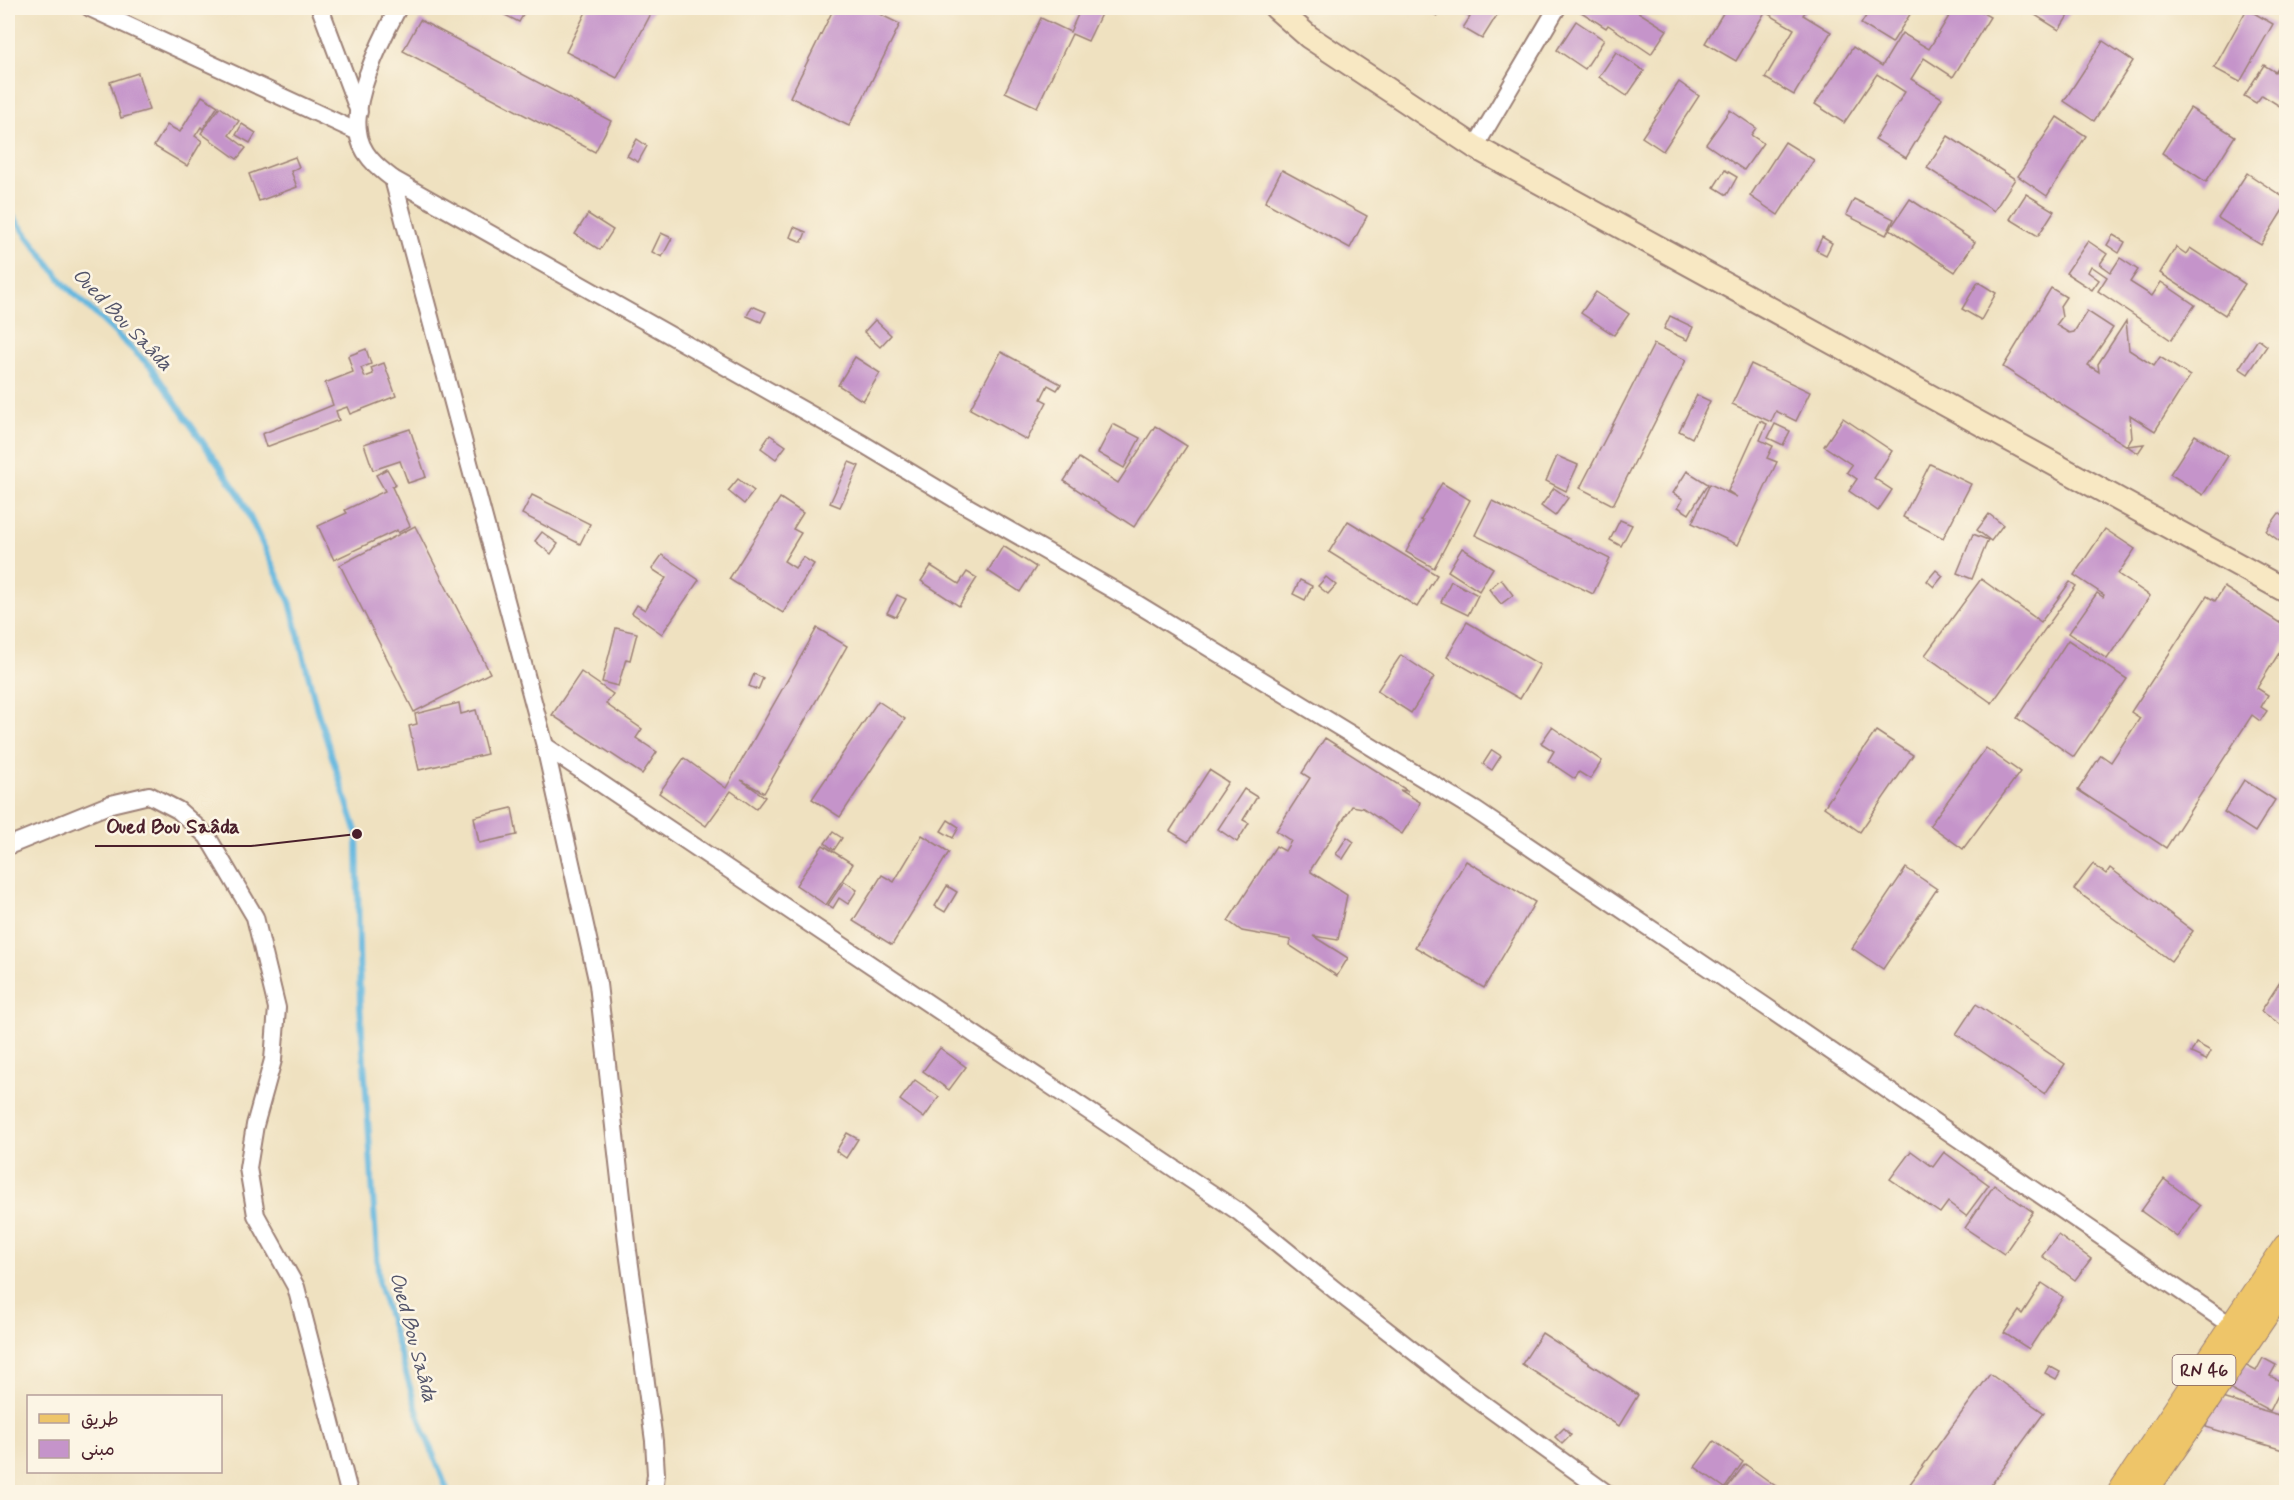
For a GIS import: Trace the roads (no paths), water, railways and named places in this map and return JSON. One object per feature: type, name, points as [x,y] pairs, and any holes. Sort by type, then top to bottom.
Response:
[{"type":"main road","points":[[1276,8],[1309,37],[1475,147],[2286,591]]},
{"type":"main road","name":"RN 46","points":[[2144,1492],[2241,1333],[2286,1247]]},
{"type":"main road","name":"RN 46","points":[[2121,1492],[2241,1333],[2286,1284]]},
{"type":"street","points":[[90,8],[358,132]]},
{"type":"street","points":[[320,8],[359,112]]},
{"type":"street","points":[[398,8],[370,69],[359,112],[358,132],[373,163],[393,179],[863,444],[1126,597],[1475,810],[2241,1333]]},
{"type":"street","points":[[1475,147],[1557,8]]},
{"type":"street","points":[[393,179],[545,746],[598,984],[628,1251],[654,1441],[656,1474],[654,1492]]},
{"type":"street","points":[[545,746],[1239,1212],[1447,1377],[1605,1492]]},
{"type":"street","points":[[8,846],[111,804],[149,795],[178,810],[207,836],[255,917],[277,1008],[273,1060],[255,1125],[248,1168],[256,1215],[296,1287],[349,1492]]},
{"type":"waterway","name":"Oued Bou Saâda","points":[[8,210],[66,286],[150,366],[240,496],[290,602],[317,710],[357,834],[360,1003],[379,1284],[421,1423],[448,1492]]},
{"type":"place","name":"Oued Bou Saâda","points":[[357,834]]}]
